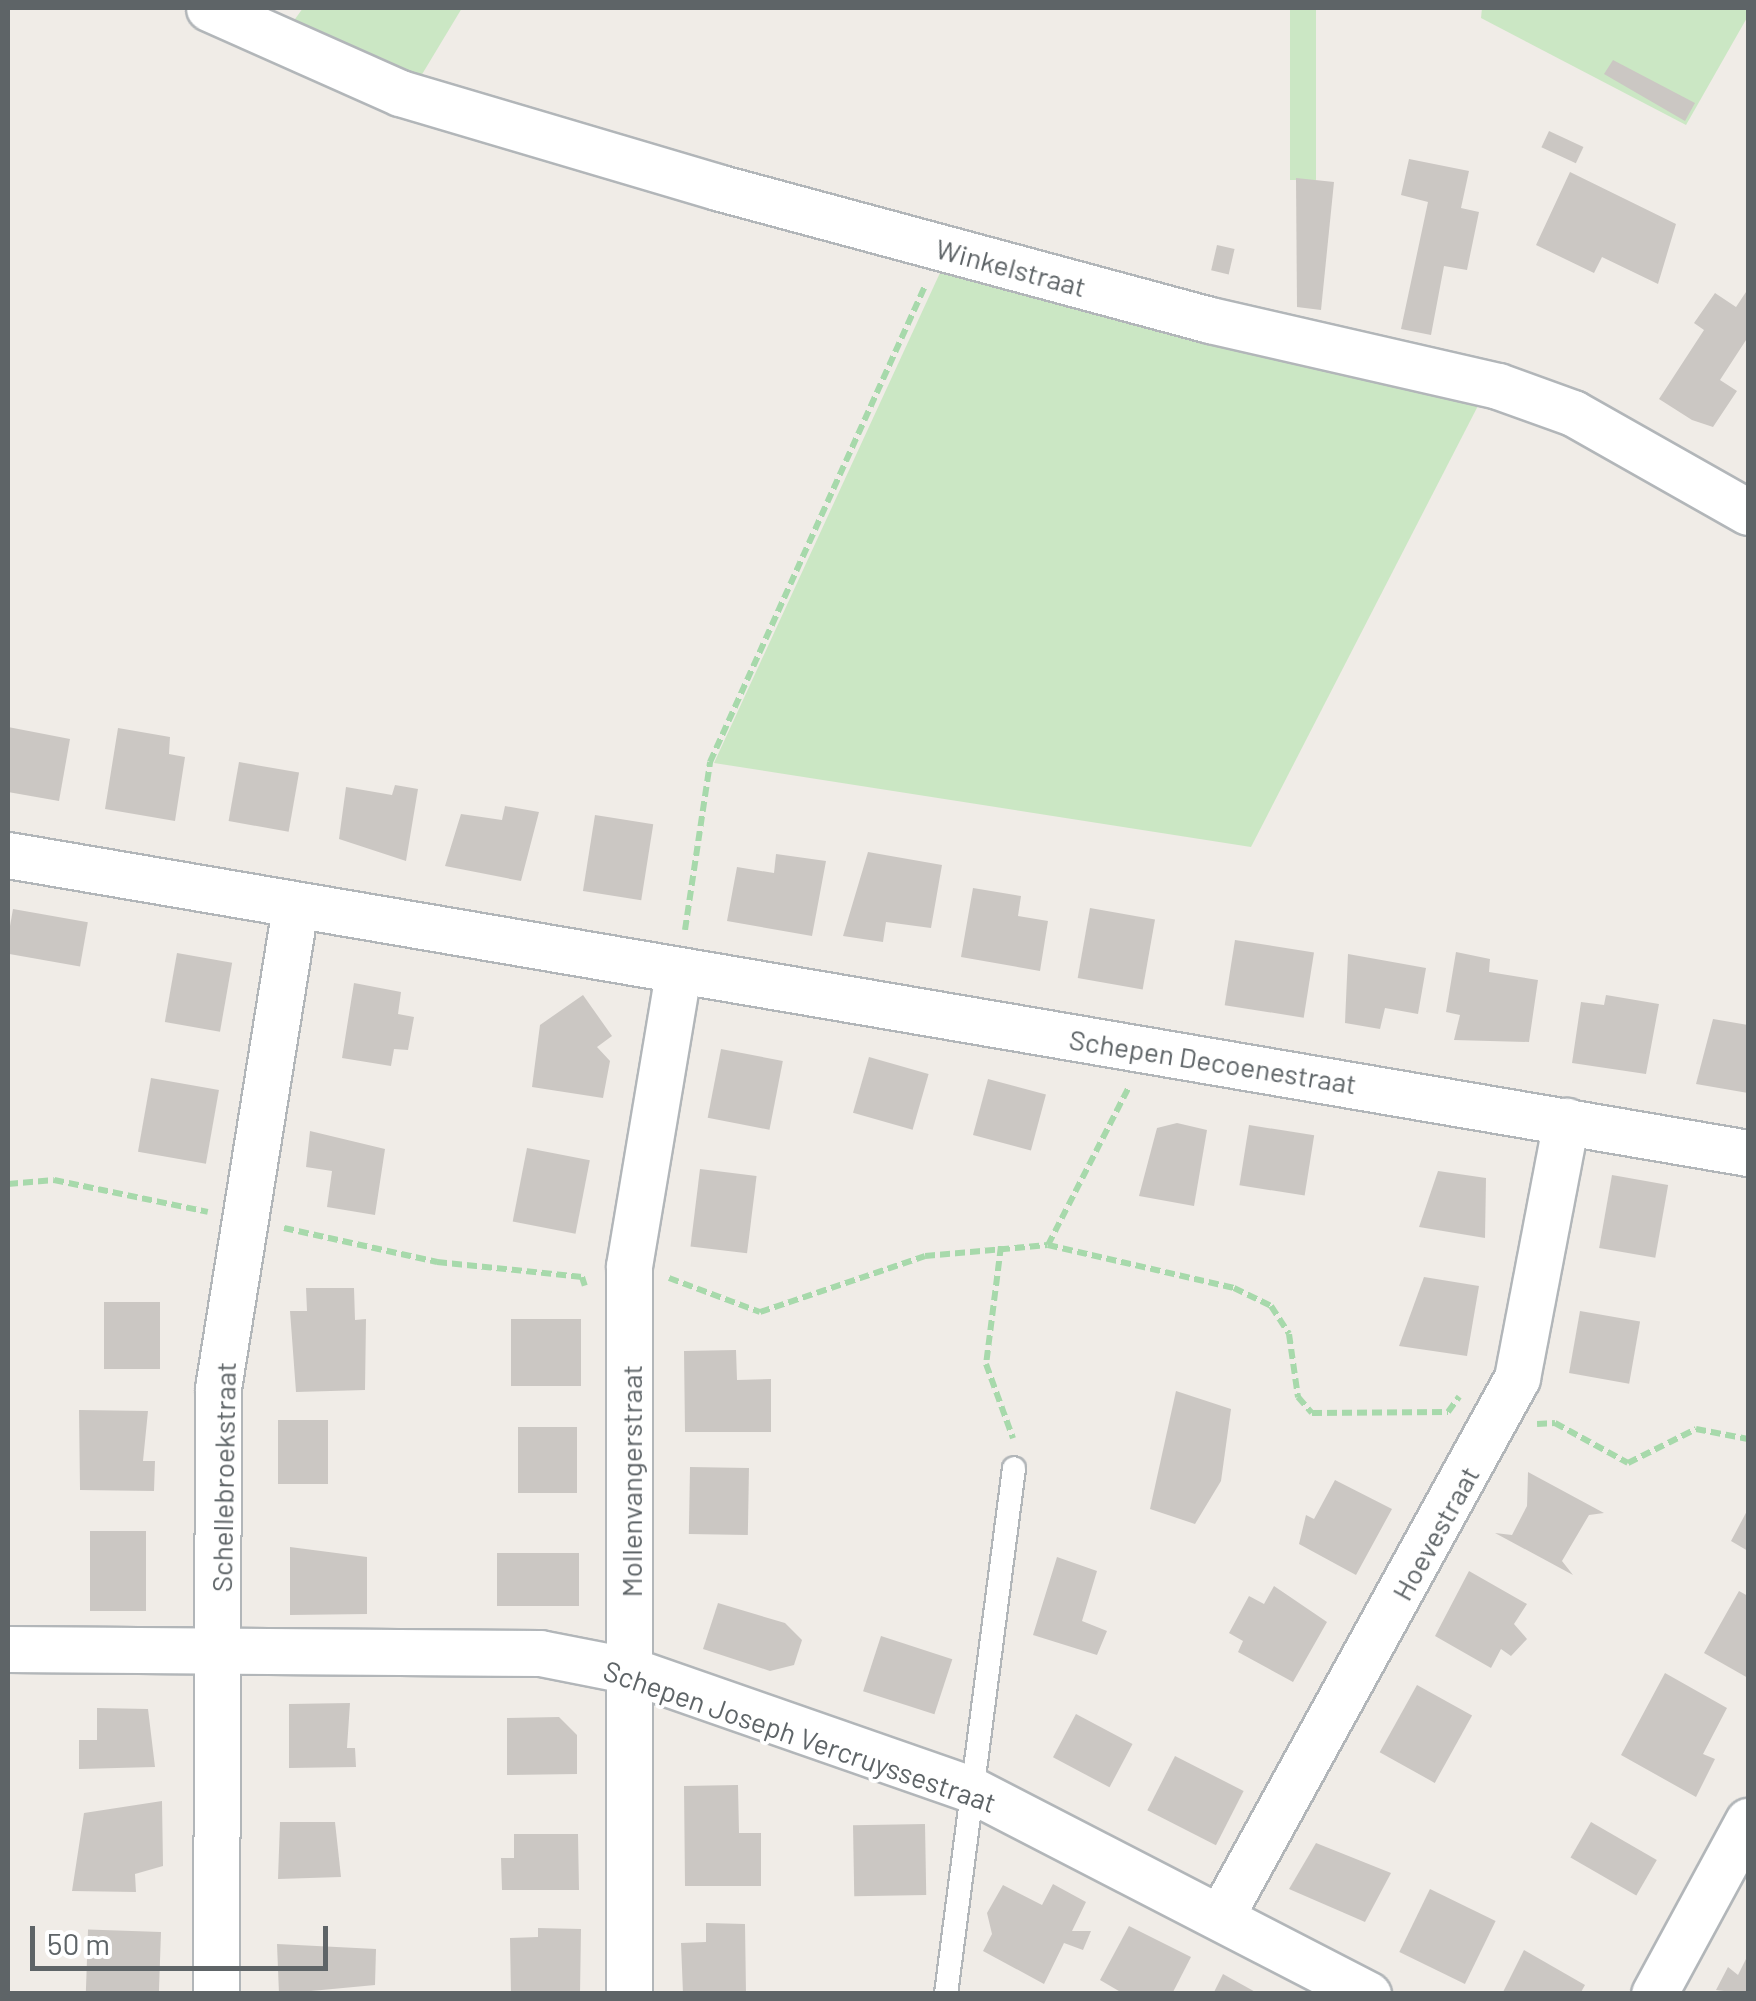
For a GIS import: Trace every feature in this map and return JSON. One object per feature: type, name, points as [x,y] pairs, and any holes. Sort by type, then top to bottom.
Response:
[{"type":"street","name":"Winkelstraat","points":[[209,8],[274,23],[400,93],[942,248],[1498,386],[1573,413],[1748,512]]},
{"type":"street","points":[[8,855],[678,972]]},
{"type":"street","name":"Schellebroekstraat","points":[[216,1994],[218,1388],[295,905]]},
{"type":"street","name":"Schepen Decoenestraat","points":[[678,972],[1748,1153]]},
{"type":"street","name":"Mollenvangerstraat","points":[[628,1994],[632,1671],[629,1295],[678,972]]},
{"type":"street","name":"Hoevestraat","points":[[1221,1916],[1516,1378],[1566,1121]]},
{"type":"street","name":"Schepen Joseph Vercruyssestraat","points":[[8,1649],[540,1653],[632,1671],[970,1790],[1368,1994]]},
{"type":"street","points":[[1654,1994],[1748,1821]]},
{"type":"lane","points":[[946,1994],[1014,1468]]},
{"type":"path","points":[[678,972],[710,762],[942,248]]},
{"type":"path","points":[[1048,1246],[1148,1050]]},
{"type":"path","points":[[8,1184],[54,1180],[437,1262],[582,1277],[587,1292],[666,1294],[669,1277],[760,1312],[925,1256],[1000,1246],[1048,1246],[1234,1288],[1271,1306],[1289,1334],[1298,1398],[1312,1413],[1448,1412],[1453,1394],[1499,1414],[1554,1423],[1628,1462],[1696,1430],[1748,1438]]},
{"type":"path","points":[[1000,1246],[986,1364],[1013,1434],[1014,1468]]},
{"type":"green space","points":[[303,8],[462,8],[418,81],[290,26]]},
{"type":"green space","points":[[1290,8],[1316,8],[1316,180],[1290,180]]},
{"type":"green space","points":[[1482,8],[1748,8],[1748,16],[1686,125],[1481,18]]},
{"type":"green space","points":[[945,262],[1482,398],[1251,847],[714,763]]},
{"type":"building","points":[[1613,60],[1695,103],[1685,121],[1604,74]]},
{"type":"building","points":[[1549,131],[1583,147],[1576,163],[1541,147]]},
{"type":"building","points":[[1409,159],[1469,171],[1461,208],[1479,212],[1467,270],[1444,266],[1431,335],[1401,329],[1428,202],[1401,195]]},
{"type":"building","points":[[1570,172],[1676,224],[1658,284],[1602,257],[1594,273],[1536,245]]},
{"type":"building","points":[[1296,178],[1334,182],[1321,310],[1297,307]]},
{"type":"building","points":[[1217,245],[1235,249],[1229,274],[1211,270]]},
{"type":"building","points":[[1748,289],[1748,337],[1720,380],[1737,391],[1713,427],[1692,420],[1659,399],[1704,330],[1694,323],[1715,293],[1736,307]]},
{"type":"building","points":[[8,727],[70,739],[59,801],[8,792]]},
{"type":"building","points":[[118,728],[170,737],[169,754],[185,757],[175,821],[105,809]]},
{"type":"building","points":[[239,762],[299,773],[289,832],[229,821]]},
{"type":"building","points":[[395,785],[418,789],[406,861],[339,839],[346,787],[392,795]]},
{"type":"building","points":[[505,806],[539,812],[521,881],[445,866],[461,814],[502,820]]},
{"type":"building","points":[[595,815],[653,824],[641,900],[583,891]]},
{"type":"building","points":[[868,852],[942,865],[931,928],[886,922],[883,942],[843,936]]},
{"type":"building","points":[[776,854],[826,861],[812,936],[727,921],[737,867],[774,873]]},
{"type":"building","points":[[973,888],[1021,896],[1018,916],[1048,921],[1040,971],[961,957]]},
{"type":"building","points":[[1090,908],[1155,919],[1143,989],[1078,978]]},
{"type":"building","points":[[13,909],[88,922],[80,967],[8,954]]},
{"type":"building","points":[[1235,940],[1314,953],[1304,1018],[1225,1005]]},
{"type":"building","points":[[1456,952],[1490,959],[1489,972],[1538,980],[1529,1042],[1454,1040],[1460,1015],[1446,1012]]},
{"type":"building","points":[[177,953],[232,963],[220,1032],[165,1022]]},
{"type":"building","points":[[1348,954],[1426,968],[1418,1014],[1385,1008],[1380,1029],[1345,1023]]},
{"type":"building","points":[[354,983],[401,992],[398,1014],[414,1017],[408,1050],[394,1049],[391,1066],[342,1058]]},
{"type":"building","points":[[583,995],[612,1036],[597,1047],[610,1061],[603,1098],[532,1087],[540,1025]]},
{"type":"building","points":[[1606,995],[1659,1004],[1646,1074],[1572,1063],[1581,1002],[1604,1005]]},
{"type":"building","points":[[1713,1019],[1748,1025],[1748,1093],[1696,1084]]},
{"type":"building","points":[[721,1049],[783,1061],[769,1130],[708,1118]]},
{"type":"building","points":[[869,1057],[929,1074],[913,1130],[853,1113]]},
{"type":"building","points":[[151,1078],[219,1090],[206,1164],[138,1152]]},
{"type":"building","points":[[988,1079],[1046,1095],[1031,1151],[973,1135]]},
{"type":"building","points":[[1177,1123],[1207,1130],[1194,1206],[1139,1196],[1157,1128]]},
{"type":"building","points":[[1249,1125],[1314,1135],[1305,1196],[1239,1185]]},
{"type":"building","points":[[310,1131],[385,1149],[375,1215],[327,1207],[332,1171],[306,1167]]},
{"type":"building","points":[[527,1148],[590,1160],[576,1234],[513,1222]]},
{"type":"building","points":[[700,1169],[757,1176],[747,1253],[690,1246]]},
{"type":"building","points":[[1438,1171],[1486,1178],[1485,1238],[1419,1227]]},
{"type":"building","points":[[1612,1175],[1668,1185],[1655,1258],[1599,1248]]},
{"type":"building","points":[[1424,1277],[1479,1286],[1467,1356],[1399,1346]]},
{"type":"building","points":[[306,1288],[354,1288],[355,1320],[366,1319],[365,1390],[296,1392],[290,1311],[307,1311]]},
{"type":"building","points":[[104,1302],[160,1302],[160,1369],[104,1369]]},
{"type":"building","points":[[1580,1311],[1640,1322],[1629,1384],[1569,1373]]},
{"type":"building","points":[[511,1319],[581,1319],[581,1386],[511,1386]]},
{"type":"building","points":[[736,1350],[737,1380],[771,1379],[771,1432],[685,1432],[684,1351]]},
{"type":"building","points":[[1176,1391],[1231,1409],[1221,1481],[1195,1524],[1150,1509]]},
{"type":"building","points":[[79,1410],[148,1411],[143,1461],[155,1461],[154,1491],[80,1490]]},
{"type":"building","points":[[278,1420],[328,1420],[328,1484],[278,1484]]},
{"type":"building","points":[[518,1427],[577,1427],[577,1493],[518,1493]]},
{"type":"building","points":[[690,1467],[749,1468],[748,1535],[689,1534]]},
{"type":"building","points":[[1528,1472],[1604,1513],[1589,1515],[1562,1561],[1573,1575],[1495,1533],[1512,1535],[1527,1506]]},
{"type":"building","points":[[1335,1480],[1392,1509],[1356,1575],[1299,1544],[1306,1515],[1314,1519]]},
{"type":"building","points":[[1748,1509],[1748,1551],[1731,1541]]},
{"type":"building","points":[[90,1531],[146,1531],[146,1611],[90,1611]]},
{"type":"building","points":[[290,1547],[367,1557],[367,1614],[290,1615]]},
{"type":"building","points":[[497,1553],[579,1553],[579,1606],[497,1606]]},
{"type":"building","points":[[1057,1557],[1097,1571],[1082,1621],[1107,1631],[1097,1655],[1033,1635]]},
{"type":"building","points":[[1469,1571],[1527,1604],[1514,1624],[1527,1639],[1511,1656],[1501,1649],[1491,1668],[1435,1636]]},
{"type":"building","points":[[1274,1586],[1327,1622],[1293,1682],[1238,1652],[1243,1641],[1229,1633],[1249,1596],[1264,1604]]},
{"type":"building","points":[[1739,1591],[1748,1596],[1748,1678],[1704,1653]]},
{"type":"building","points":[[718,1603],[785,1623],[802,1640],[794,1665],[770,1671],[703,1649]]},
{"type":"building","points":[[881,1636],[952,1659],[934,1714],[863,1691]]},
{"type":"building","points":[[1665,1673],[1727,1708],[1703,1754],[1715,1759],[1696,1797],[1621,1755]]},
{"type":"building","points":[[1417,1685],[1472,1716],[1435,1783],[1380,1752]]},
{"type":"building","points":[[350,1703],[347,1748],[355,1748],[356,1767],[289,1768],[289,1704]]},
{"type":"building","points":[[97,1708],[148,1709],[155,1767],[79,1769],[79,1740],[97,1740]]},
{"type":"building","points":[[1076,1714],[1133,1744],[1110,1787],[1053,1757]]},
{"type":"building","points":[[559,1717],[577,1735],[577,1774],[507,1775],[507,1718]]},
{"type":"building","points":[[1175,1756],[1244,1791],[1216,1845],[1147,1810]]},
{"type":"building","points":[[738,1785],[739,1833],[761,1833],[761,1886],[685,1886],[684,1786]]},
{"type":"building","points":[[162,1801],[163,1866],[135,1874],[136,1892],[72,1891],[84,1813]]},
{"type":"building","points":[[280,1822],[335,1822],[341,1877],[278,1879]]},
{"type":"building","points":[[1591,1822],[1657,1860],[1636,1896],[1570,1858]]},
{"type":"building","points":[[925,1824],[926,1895],[854,1896],[853,1825]]},
{"type":"building","points":[[514,1834],[578,1834],[579,1890],[502,1890],[501,1858],[514,1858]]},
{"type":"building","points":[[1316,1843],[1391,1873],[1365,1922],[1289,1889]]},
{"type":"building","points":[[1053,1884],[1086,1902],[1072,1931],[1091,1931],[1083,1950],[1064,1943],[1044,1984],[983,1951],[992,1934],[987,1913],[1003,1885],[1042,1905]]},
{"type":"building","points":[[1430,1889],[1496,1921],[1465,1984],[1399,1952]]},
{"type":"building","points":[[706,1923],[745,1924],[746,1994],[683,1994],[681,1943],[706,1942]]},
{"type":"building","points":[[1129,1926],[1191,1957],[1172,1994],[1124,1994],[1100,1980]]},
{"type":"building","points":[[538,1928],[581,1929],[580,1994],[511,1994],[510,1938],[538,1937]]},
{"type":"building","points":[[88,1929],[161,1932],[159,1994],[86,1991]]},
{"type":"building","points":[[277,1944],[376,1949],[375,1985],[279,1994]]},
{"type":"building","points":[[1524,1950],[1585,1985],[1580,1994],[1502,1994]]},
{"type":"building","points":[[1748,1955],[1748,1994],[1716,1990],[1728,1967],[1738,1975]]},
{"type":"building","points":[[1223,1974],[1259,1994],[1213,1994]]}]
